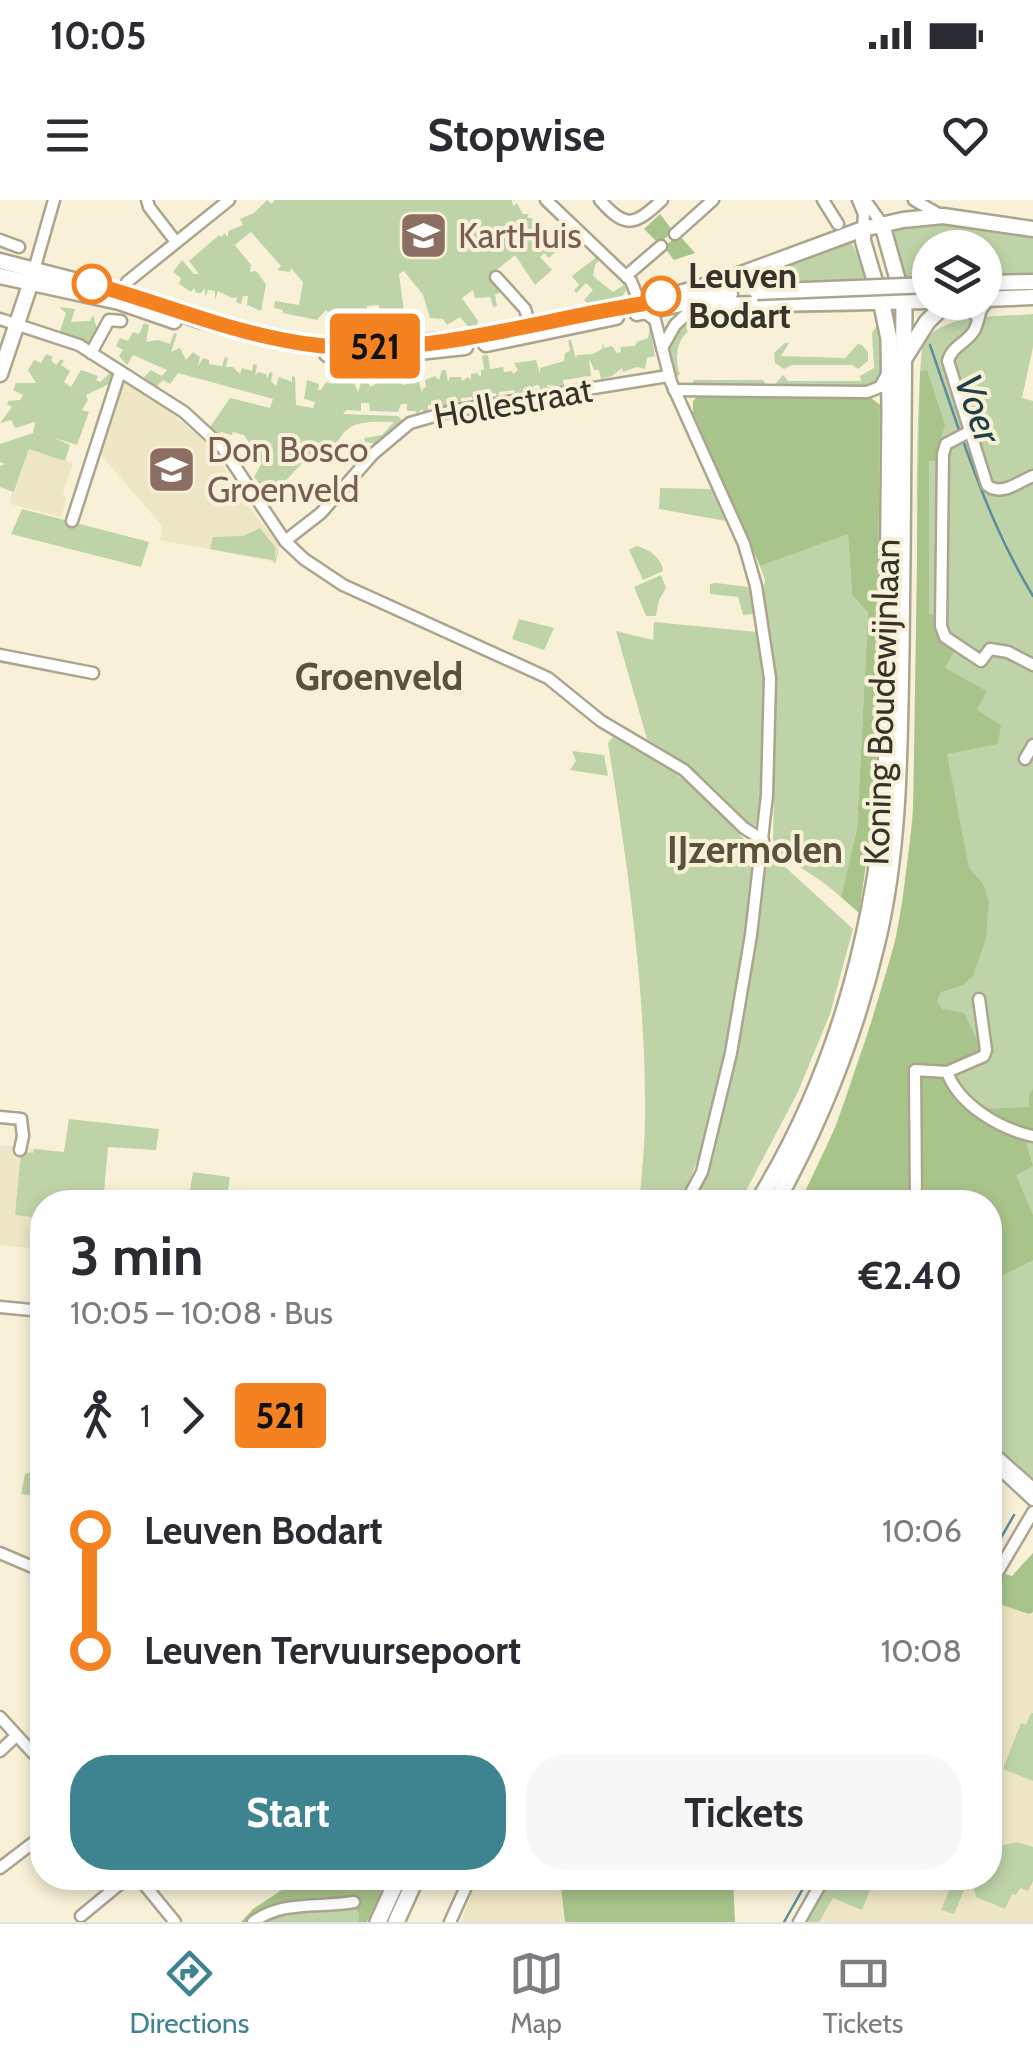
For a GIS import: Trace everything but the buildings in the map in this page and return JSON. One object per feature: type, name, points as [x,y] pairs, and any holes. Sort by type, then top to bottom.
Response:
[{"type":"highway","name":"Koning Boudewijnlaan","points":[[765,1190],[804,1118],[832,1053],[846,1013],[875,887],[886,800],[890,412],[890,367],[881,300]]},
{"type":"highway","name":"Koning Boudewijnlaan","points":[[782,1190],[840,1063],[868,978],[886,896],[898,774],[904,300]]},
{"type":"highway","points":[[905,358],[928,320]]},
{"type":"highway","points":[[378,1922],[393,1890]]},
{"type":"highway","points":[[398,1920],[411,1890]]},
{"type":"main road","points":[[616,318],[624,320],[643,307],[863,228],[943,216],[1033,229]]},
{"type":"main road","points":[[882,224],[904,300]]},
{"type":"main road","points":[[863,228],[867,258],[881,300]]},
{"type":"main road","points":[[0,261],[33,276],[261,346],[372,357],[519,339],[730,294]]},
{"type":"main road","points":[[0,276],[33,276],[116,290],[262,336],[311,345],[372,346],[430,342],[730,294],[912,287]]},
{"type":"main road","points":[[0,374],[33,276]]},
{"type":"main road","points":[[1002,283],[1033,282]]},
{"type":"main road","points":[[1002,298],[1033,297]]},
{"type":"main road","points":[[643,307],[912,300]]},
{"type":"street","points":[[33,276],[54,200]]},
{"type":"street","points":[[148,200],[149,207],[176,242]]},
{"type":"street","points":[[127,282],[229,200]]},
{"type":"street","points":[[546,200],[626,276],[654,319],[668,376],[744,544],[756,586],[770,678],[770,749],[751,935],[728,1063],[702,1172],[692,1190]]},
{"type":"street","points":[[600,200],[612,214],[627,222],[640,219],[662,200]]},
{"type":"street","points":[[675,234],[712,200]]},
{"type":"street","points":[[823,200],[838,224]]},
{"type":"street","points":[[862,200],[878,207],[882,224]]},
{"type":"street","points":[[862,200],[863,228]]},
{"type":"street","points":[[914,200],[943,216]]},
{"type":"street","points":[[0,240],[18,247]]},
{"type":"street","points":[[626,276],[661,246]]},
{"type":"street","points":[[496,277],[525,309],[530,326]]},
{"type":"street","points":[[662,348],[678,322],[694,306]]},
{"type":"street","points":[[0,319],[79,345],[184,412],[214,439],[284,541],[306,561],[343,585],[548,678],[601,721],[684,770],[744,828],[763,840]]},
{"type":"street","points":[[91,353],[109,320],[121,321]]},
{"type":"street","points":[[975,320],[973,332],[948,357],[962,435],[990,488],[1002,490],[1033,476]]},
{"type":"street","points":[[674,390],[866,392],[880,387],[890,367]]},
{"type":"street","points":[[72,521],[120,372]]},
{"type":"street","name":"Hollestraat","points":[[284,541],[321,513],[374,454],[410,423],[452,411],[668,376]]},
{"type":"street","points":[[866,392],[879,398],[890,412]]},
{"type":"street","points":[[962,435],[946,444],[943,454],[940,616],[945,637],[981,662],[990,649],[1033,665]]},
{"type":"street","points":[[0,655],[93,673]]},
{"type":"street","points":[[1025,760],[1033,745]]},
{"type":"street","points":[[916,1190],[915,1070],[947,1072],[984,1056],[979,999]]},
{"type":"street","points":[[947,1072],[968,1104],[1033,1136]]},
{"type":"street","points":[[0,1117],[21,1119],[20,1150]]},
{"type":"street","points":[[0,1307],[30,1309]]},
{"type":"street","points":[[1002,1461],[1033,1488]]},
{"type":"street","points":[[1002,1471],[1033,1500]]},
{"type":"street","points":[[1002,1565],[1033,1512]]},
{"type":"street","points":[[0,1553],[30,1565]]},
{"type":"street","points":[[0,1717],[30,1751]]},
{"type":"street","points":[[0,1751],[16,1736]]},
{"type":"street","points":[[0,1868],[30,1845]]},
{"type":"street","points":[[81,1916],[112,1890]]},
{"type":"street","points":[[150,1890],[175,1922]]},
{"type":"street","points":[[447,1922],[461,1890]]},
{"type":"street","points":[[799,1922],[817,1890]]},
{"type":"street","points":[[253,1922],[283,1908],[354,1902]]},
{"type":"shaded area","name":"Don Bosco Groenveld","points":[[123,380],[165,408],[210,446],[279,545],[276,562],[160,540],[162,526],[100,454]]},
{"type":"shaded area","points":[[29,449],[73,463],[62,495],[67,497],[61,517],[11,504]]},
{"type":"shaded area","points":[[69,1119],[98,1190],[30,1190],[30,1248],[0,1245],[0,1145],[64,1152]]},
{"type":"shaded area","points":[[1033,1553],[1033,1922],[799,1922],[817,1890],[1002,1890],[1002,1573],[1012,1576]]},
{"type":"shaded area","points":[[473,1890],[561,1890],[565,1922],[461,1922]]},
{"type":"green space","points":[[267,200],[272,204],[274,200],[512,200],[513,206],[517,203],[523,214],[529,214],[527,217],[541,230],[544,227],[549,237],[563,244],[549,258],[544,253],[540,257],[552,270],[535,285],[515,255],[488,277],[501,292],[495,295],[497,306],[493,307],[490,297],[475,298],[473,290],[462,298],[478,321],[470,329],[460,317],[447,325],[443,319],[430,318],[423,295],[404,271],[399,274],[405,319],[379,319],[379,305],[367,306],[368,318],[363,319],[363,327],[353,321],[350,326],[331,321],[326,310],[317,320],[283,313],[274,308],[275,301],[299,305],[303,282],[291,268],[290,272],[277,270],[281,266],[251,232],[235,245],[251,265],[250,272],[256,271],[266,284],[261,311],[247,305],[248,296],[243,296],[241,304],[236,302],[237,297],[218,291],[215,300],[215,291],[208,290],[205,297],[205,288],[196,293],[194,288],[191,292],[179,284],[181,278],[173,272],[182,260],[194,274],[199,274],[189,261],[219,235],[224,233],[228,237],[228,231],[243,225],[240,219],[254,213]]},
{"type":"green space","points":[[660,214],[673,231],[659,244],[644,229]]},
{"type":"green space","points":[[948,223],[994,230],[912,230],[912,295],[908,295],[890,230]]},
{"type":"green space","points":[[1002,231],[1033,236],[1033,293],[1002,294]]},
{"type":"green space","points":[[677,236],[695,253],[674,260],[664,247]]},
{"type":"green space","points":[[850,240],[871,282],[688,293],[725,284],[730,287]]},
{"type":"green space","points":[[598,256],[593,276],[613,292],[624,285],[614,271],[623,280],[626,291],[622,296],[589,304],[584,300],[593,290],[586,283],[576,293],[579,285],[572,276]]},
{"type":"green space","points":[[59,307],[75,309],[71,322],[90,321],[93,315],[98,332],[88,347],[59,334],[66,313]]},
{"type":"green space","points":[[854,309],[864,312],[694,318]]},
{"type":"green space","points":[[1033,314],[1033,347],[1022,398],[1033,401],[1033,1481],[1002,1454],[1002,1190],[806,1190],[824,1154],[883,986],[903,901],[915,763],[922,346],[941,327]]},
{"type":"green space","points":[[691,322],[694,332],[686,333],[680,343],[680,374],[675,378],[668,346],[681,323]]},
{"type":"green space","points":[[879,322],[880,383],[870,388],[775,384],[783,375],[788,381],[861,381],[860,376],[874,368],[872,333]]},
{"type":"green space","points":[[144,323],[149,325],[146,342],[170,344],[174,333],[177,334],[171,352],[180,348],[186,360],[193,352],[200,357],[198,366],[203,358],[209,364],[222,366],[225,357],[226,367],[233,367],[240,374],[242,368],[252,371],[253,364],[257,365],[255,376],[258,372],[267,378],[273,373],[271,381],[276,386],[279,377],[292,382],[292,376],[295,377],[296,405],[313,408],[315,402],[304,399],[307,380],[319,384],[321,390],[326,382],[334,384],[338,366],[344,367],[344,382],[354,383],[358,392],[361,383],[368,382],[370,387],[379,382],[382,386],[379,379],[393,374],[393,379],[401,379],[402,385],[418,377],[422,393],[425,380],[435,376],[439,380],[442,370],[446,370],[448,382],[450,377],[471,380],[471,374],[477,373],[481,377],[482,356],[488,355],[490,369],[503,367],[504,372],[513,374],[518,370],[514,363],[536,360],[540,373],[540,368],[564,361],[565,353],[570,351],[568,340],[576,359],[577,355],[602,349],[603,343],[604,348],[612,346],[617,353],[621,352],[620,347],[635,346],[648,338],[650,326],[655,356],[647,358],[645,369],[637,367],[623,372],[622,368],[601,379],[589,358],[591,376],[563,380],[565,391],[557,392],[557,386],[547,385],[549,394],[541,395],[539,385],[533,386],[535,395],[517,397],[514,390],[499,392],[497,400],[496,393],[486,394],[486,402],[474,404],[472,397],[461,398],[461,405],[455,400],[455,406],[434,411],[428,405],[428,412],[422,415],[423,408],[417,414],[407,411],[407,404],[401,404],[398,412],[370,411],[369,403],[361,403],[361,411],[346,410],[343,414],[398,416],[404,422],[377,444],[365,442],[364,438],[382,435],[394,422],[352,426],[340,438],[331,461],[312,452],[270,498],[254,477],[262,463],[244,435],[217,435],[210,427],[230,398],[270,408],[273,399],[178,373],[170,384],[163,380],[156,387],[144,377],[151,370],[162,376],[167,370],[133,355],[127,365],[119,356],[123,350],[116,346],[120,338],[128,341],[133,332],[139,334]]},
{"type":"green space","points":[[789,343],[781,356],[845,358],[858,344],[868,352],[868,361],[858,369],[852,365],[792,365],[784,369],[775,363],[774,353]]},
{"type":"green space","points":[[46,354],[53,357],[56,365],[61,359],[64,361],[61,365],[70,371],[64,382],[71,387],[81,370],[98,376],[96,380],[100,382],[111,372],[113,376],[111,383],[86,395],[88,400],[82,410],[89,412],[77,445],[55,438],[70,445],[65,461],[29,449],[10,503],[13,492],[0,487],[0,466],[5,464],[0,462],[0,444],[33,433],[35,422],[15,428],[11,420],[0,423],[12,407],[8,401],[20,400],[23,395],[13,390],[16,383],[36,383],[28,370],[34,360],[41,363]]},
{"type":"green space","points":[[927,370],[945,425],[940,442],[943,460],[929,461],[929,614],[941,617],[944,642],[955,650],[945,668],[987,691],[977,710],[1001,725],[998,744],[947,754],[969,868],[983,884],[989,901],[986,938],[973,976],[963,985],[941,992],[937,1001],[942,1009],[964,1013],[980,1046],[979,1053],[971,1059],[943,1067],[951,1095],[986,1124],[1026,1142],[1033,1166],[1016,1175],[1033,1215],[1033,1260],[1002,1276],[1002,1190],[806,1190],[837,1124],[866,1040],[895,942],[902,903],[913,817],[920,371]]},
{"type":"green space","points":[[693,380],[765,383],[764,387],[693,386]]},
{"type":"green space","points":[[698,396],[870,397],[880,405],[876,796],[859,913],[841,897],[857,828],[868,613],[852,595],[848,534],[760,566],[693,413],[693,401]]},
{"type":"green space","points":[[660,488],[711,489],[726,521],[659,509]]},
{"type":"green space","points":[[22,509],[149,542],[141,567],[11,534]]},
{"type":"green space","points":[[260,528],[276,548],[274,562],[280,544],[275,564],[272,560],[210,549],[213,537],[243,536]]},
{"type":"green space","points":[[848,533],[852,595],[868,613],[857,828],[841,897],[773,846],[776,673],[760,566]]},
{"type":"green space","points":[[636,546],[654,554],[663,571],[643,580],[629,550]]},
{"type":"green space","points":[[661,575],[666,588],[656,616],[646,616],[634,587]]},
{"type":"green space","points":[[710,584],[749,587],[754,614],[743,615],[738,597],[710,594]]},
{"type":"green space","points":[[519,619],[554,628],[544,650],[512,639]]},
{"type":"green space","points":[[654,622],[757,632],[764,687],[756,825],[698,773],[647,739],[616,631],[653,640]]},
{"type":"green space","points":[[613,737],[687,783],[749,844],[754,855],[722,1064],[701,1149],[684,1190],[641,1190],[645,1071],[639,977],[608,743]]},
{"type":"green space","points":[[572,751],[604,755],[608,776],[570,770],[576,761]]},
{"type":"green space","points":[[772,855],[853,929],[830,1014],[798,1092],[746,1190],[699,1190],[709,1166],[738,1040],[765,857]]},
{"type":"green space","points":[[1033,1089],[1033,1132],[1009,1125],[982,1109],[1029,1107]]},
{"type":"green space","points":[[69,1119],[159,1129],[156,1150],[108,1147],[104,1190],[30,1190],[30,1217],[15,1215],[21,1152],[64,1152]]},
{"type":"green space","points":[[193,1172],[230,1177],[228,1190],[190,1190]]},
{"type":"green space","points":[[30,1472],[30,1495],[21,1494],[25,1474]]},
{"type":"green space","points":[[1033,1553],[1033,1612],[1002,1605],[1002,1573],[1012,1576]]},
{"type":"green space","points":[[1031,1713],[1033,1781],[1003,1769],[1021,1723],[1026,1725]]},
{"type":"green space","points":[[1017,1842],[1033,1847],[1033,1881],[1028,1891],[1020,1888],[1016,1895],[1012,1894],[1005,1909],[976,1897],[974,1890],[1002,1890],[1002,1846]]},
{"type":"green space","points":[[282,1890],[382,1890],[367,1922],[358,1922],[359,1914],[353,1903],[298,1906],[253,1922],[241,1922]]},
{"type":"green space","points":[[561,1890],[734,1890],[735,1922],[565,1922]]},
{"type":"green space","points":[[822,1890],[870,1890],[862,1910],[833,1898],[819,1922],[804,1922]]},
{"type":"green space","points":[[949,1890],[964,1890],[954,1914],[941,1910]]},
{"type":"green space","points":[[354,1902],[360,1916],[358,1922],[253,1922],[264,1913]]},
{"type":"waterway","name":"Voer","points":[[930,345],[959,430]]},
{"type":"waterway","name":"Voer","points":[[962,438],[993,519],[1033,596]]},
{"type":"waterway","name":"Voer","points":[[1002,1536],[1014,1515]]},
{"type":"waterway","name":"Voer","points":[[784,1922],[802,1890]]},
{"type":"bus line","name":"521","points":[[92,284],[196,318],[311,345],[372,346],[482,336],[642,304],[661,296]]},
{"type":"place","name":"KartHuis","points":[[423,236]]},
{"type":"place","name":"Leuven Bodart","points":[[661,296]]},
{"type":"place","name":"Don Bosco Groenveld","points":[[172,470]]},
{"type":"district","name":"Groenveld","points":[[379,677]]},
{"type":"district","name":"IJzermolen","points":[[755,850]]}]
